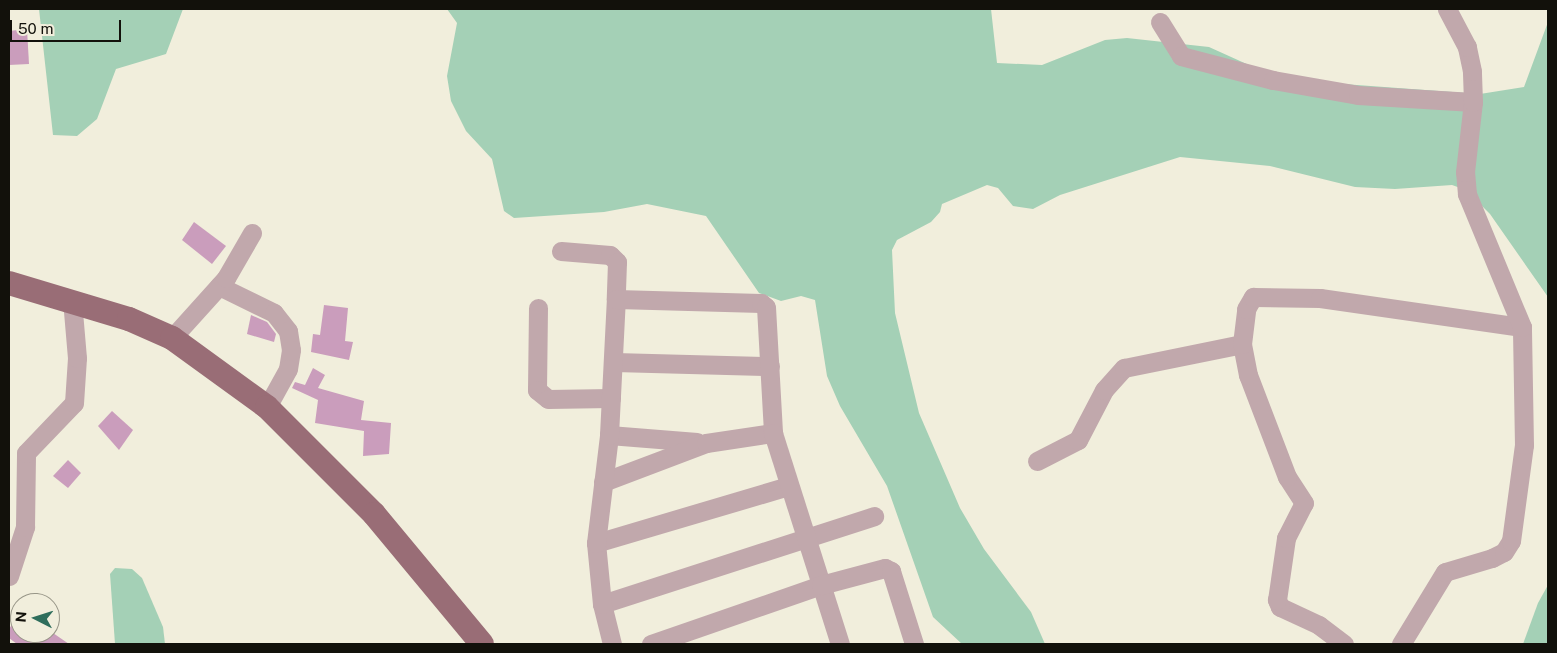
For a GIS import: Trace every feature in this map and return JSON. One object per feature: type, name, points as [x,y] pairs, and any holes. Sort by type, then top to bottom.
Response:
[{"type":"main road","points":[[9,283],[72,300],[172,338],[267,407],[374,514],[482,644]]},
{"type":"street","points":[[1401,644],[1445,572],[1492,558],[1504,552],[1511,541],[1524,444],[1522,327],[1467,194],[1465,172],[1473,102],[1467,47],[1447,9]]},
{"type":"street","points":[[1160,22],[1182,56],[1273,80],[1358,95],[1473,102]]},
{"type":"street","points":[[172,338],[219,286],[239,260],[252,233]]},
{"type":"street","points":[[561,251],[610,254],[617,262],[614,362],[596,543],[602,604],[612,644]]},
{"type":"street","points":[[219,286],[274,313],[288,331],[291,350],[288,369],[267,407]]},
{"type":"street","points":[[1344,644],[1319,625],[1280,607],[1277,600],[1286,538],[1304,503],[1287,477],[1248,375],[1242,344],[1246,309],[1253,297],[1385,305],[1522,327]]},
{"type":"street","points":[[616,299],[761,303],[769,314],[773,433],[821,585],[835,643]]},
{"type":"street","points":[[9,576],[25,527],[26,452],[74,403],[77,358],[72,300]]},
{"type":"street","points":[[538,308],[537,390],[548,399],[611,398]]},
{"type":"street","points":[[1037,461],[1078,440],[1104,390],[1124,368],[1242,344]]},
{"type":"street","points":[[614,362],[770,366]]},
{"type":"street","points":[[603,482],[706,443],[773,433]]},
{"type":"street","points":[[608,435],[706,443]]},
{"type":"street","points":[[596,543],[789,486]]},
{"type":"street","points":[[602,604],[874,516]]},
{"type":"street","points":[[651,644],[821,585],[878,568],[891,571],[914,644]]},
{"type":"green space","points":[[39,9],[183,9],[166,54],[116,69],[97,119],[77,136],[53,135]]},
{"type":"green space","points":[[447,9],[991,9],[997,63],[1042,65],[1105,40],[1127,38],[1209,47],[1271,75],[1316,82],[1480,94],[1524,87],[1548,22],[1548,297],[1490,214],[1466,190],[1452,185],[1395,189],[1355,187],[1270,166],[1180,157],[1060,195],[1033,209],[1013,206],[998,188],[987,185],[942,204],[940,212],[931,222],[897,240],[892,250],[895,313],[919,413],[960,508],[984,549],[1031,612],[1045,644],[962,644],[933,617],[887,486],[840,406],[827,376],[815,300],[801,296],[781,301],[759,293],[706,216],[647,204],[604,212],[514,218],[504,211],[492,159],[466,131],[451,101],[447,76],[457,23]]},
{"type":"green space","points":[[115,568],[132,569],[142,578],[163,627],[165,644],[115,644],[110,574]]},
{"type":"green space","points":[[1548,585],[1548,644],[1523,644],[1538,603]]},
{"type":"building","points":[[27,29],[29,64],[9,65],[9,31]]},
{"type":"building","points":[[194,222],[226,246],[212,264],[182,240]]},
{"type":"building","points":[[324,305],[348,308],[345,341],[353,342],[349,360],[311,352],[313,334],[320,335]]},
{"type":"building","points":[[251,315],[267,322],[276,334],[274,342],[247,334]]},
{"type":"building","points":[[313,368],[325,375],[318,388],[364,401],[361,420],[391,423],[389,454],[363,456],[364,431],[315,423],[318,400],[292,388],[295,382],[305,385]]},
{"type":"building","points":[[112,411],[133,430],[119,450],[98,426]]},
{"type":"building","points":[[68,460],[81,473],[68,488],[53,476]]},
{"type":"building","points":[[60,638],[69,644],[16,643],[60,643]]}]
